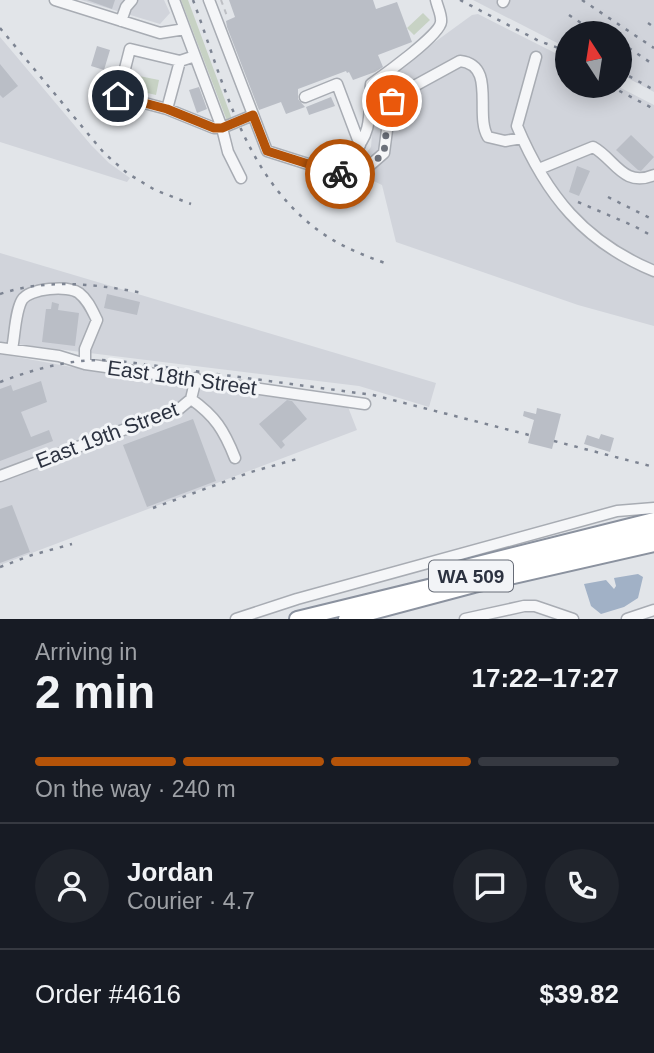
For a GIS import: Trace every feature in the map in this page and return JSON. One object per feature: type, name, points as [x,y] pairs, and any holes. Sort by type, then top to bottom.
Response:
[{"type":"highway","name":"WA 509","points":[[346,619],[474,585],[530,574],[650,538]]},
{"type":"highway","points":[[298,619],[416,580],[650,538]]},
{"type":"street","points":[[55,0],[160,33],[185,29]]},
{"type":"street","points":[[121,21],[132,0]]},
{"type":"street","points":[[174,0],[222,128],[228,152],[241,178]]},
{"type":"street","points":[[209,0],[267,151],[352,174],[366,184]]},
{"type":"street","points":[[352,174],[352,152],[367,133],[371,85],[439,29],[441,22],[436,0]]},
{"type":"street","points":[[195,56],[180,61],[130,49],[118,96],[167,109],[214,128],[222,128],[253,115]]},
{"type":"street","points":[[536,57],[517,126],[551,191],[567,213],[602,244],[629,261],[654,271]]},
{"type":"street","points":[[167,109],[180,61]]},
{"type":"street","points":[[352,174],[368,167],[384,153],[390,107],[396,96],[460,61],[473,64],[479,72],[483,123],[488,137],[505,141],[522,138]]},
{"type":"street","points":[[304,97],[337,84],[360,145]]},
{"type":"street","points":[[539,169],[593,147],[630,177],[641,179],[654,175]]},
{"type":"street","points":[[12,349],[20,303],[26,296],[61,288],[76,291],[87,301],[97,320],[85,349],[85,364]]},
{"type":"street","name":"East 18th Street","points":[[0,348],[59,356],[85,364],[365,404]]},
{"type":"street","name":"East 19th Street","points":[[0,476],[179,410],[191,399],[195,378]]},
{"type":"street","points":[[191,399],[210,412],[226,435],[235,457]]},
{"type":"street","points":[[236,619],[296,598],[617,512],[654,508]]},
{"type":"street","points":[[465,619],[535,606],[573,619]]},
{"type":"street","points":[[627,619],[654,610]]},
{"type":"path","points":[[221,0],[227,16]]},
{"type":"shaded area","points":[[81,0],[164,0],[170,13],[160,24]]},
{"type":"shaded area","points":[[473,0],[654,0],[654,92],[632,80],[632,21],[555,21],[555,42]]},
{"type":"shaded area","points":[[478,14],[555,53],[555,98],[632,98],[632,94],[654,105],[654,326],[578,305],[396,242],[382,185],[361,175],[357,164],[371,147],[376,85],[472,15]]},
{"type":"shaded area","points":[[0,37],[91,145],[109,163],[130,178],[127,182],[0,142]]},
{"type":"shaded area","points":[[0,253],[436,383],[429,407],[359,386],[0,342]]},
{"type":"shaded area","points":[[0,354],[94,371],[348,407],[357,430],[0,565]]},
{"type":"green space","points":[[181,0],[188,0],[232,119],[227,121]]},
{"type":"green space","points":[[423,13],[430,20],[414,35],[407,28]]},
{"type":"green space","points":[[134,75],[159,80],[156,95],[130,89]]},
{"type":"water","points":[[638,574],[643,577],[638,598],[624,607],[601,614],[591,606],[584,584],[606,580],[614,589],[614,578]]},
{"type":"building","points":[[87,0],[115,0],[112,9]]},
{"type":"building","points":[[229,0],[373,0],[376,9],[397,2],[412,42],[378,55],[383,67],[375,72],[353,80],[346,71],[298,89],[298,99],[305,107],[286,114],[281,102],[259,110],[227,27],[226,21],[235,17]]},
{"type":"building","points":[[97,46],[110,50],[104,70],[91,66]]},
{"type":"building","points":[[0,64],[18,86],[3,98],[0,95]]},
{"type":"building","points":[[199,87],[207,109],[197,113],[189,90]]},
{"type":"building","points":[[331,97],[335,106],[309,115],[306,107]]},
{"type":"building","points":[[631,135],[654,157],[641,171],[616,150]]},
{"type":"building","points":[[577,166],[590,171],[579,196],[569,192]]},
{"type":"building","points":[[107,294],[140,302],[137,315],[104,308]]},
{"type":"building","points":[[52,302],[59,304],[58,310],[79,313],[75,346],[42,342],[46,309],[51,309]]},
{"type":"building","points":[[41,381],[47,402],[21,412],[31,437],[49,430],[53,441],[0,461],[0,389],[11,385],[13,391]]},
{"type":"building","points":[[287,400],[292,401],[307,419],[282,441],[285,445],[281,449],[259,424]]},
{"type":"building","points":[[537,408],[561,414],[552,449],[528,443],[534,420],[523,416],[524,411],[536,414]]},
{"type":"building","points":[[193,419],[216,481],[147,507],[123,445]]},
{"type":"building","points":[[601,434],[614,438],[610,452],[584,444],[587,435],[599,439]]},
{"type":"building","points":[[12,505],[30,552],[0,563],[0,509]]},
{"type":"railway","points":[[193,0],[240,127],[274,185],[296,211],[322,233],[345,247],[385,263]]},
{"type":"railway","points":[[460,0],[555,47]]},
{"type":"railway","points":[[582,0],[654,48]]},
{"type":"railway","points":[[569,15],[578,21]]},
{"type":"railway","points":[[648,23],[654,27]]},
{"type":"railway","points":[[0,28],[104,153],[127,173],[155,190],[191,204]]},
{"type":"railway","points":[[632,50],[654,65]]},
{"type":"railway","points":[[632,78],[654,90]]},
{"type":"railway","points":[[632,98],[654,109]]},
{"type":"railway","points":[[608,197],[654,220]]},
{"type":"railway","points":[[578,202],[654,237]]},
{"type":"railway","points":[[0,294],[54,284],[107,287],[143,293]]},
{"type":"railway","points":[[0,382],[59,364],[89,360],[120,361],[373,395],[529,435]]},
{"type":"railway","points":[[554,441],[654,467]]},
{"type":"railway","points":[[153,508],[251,472],[297,459]]},
{"type":"railway","points":[[0,567],[72,544]]},
{"type":"way so far","points":[[340,174],[352,178],[352,170],[368,167],[384,153],[392,101]]},
{"type":"route","points":[[118,96],[167,109],[214,128],[222,128],[253,115],[267,151],[340,174]]}]
